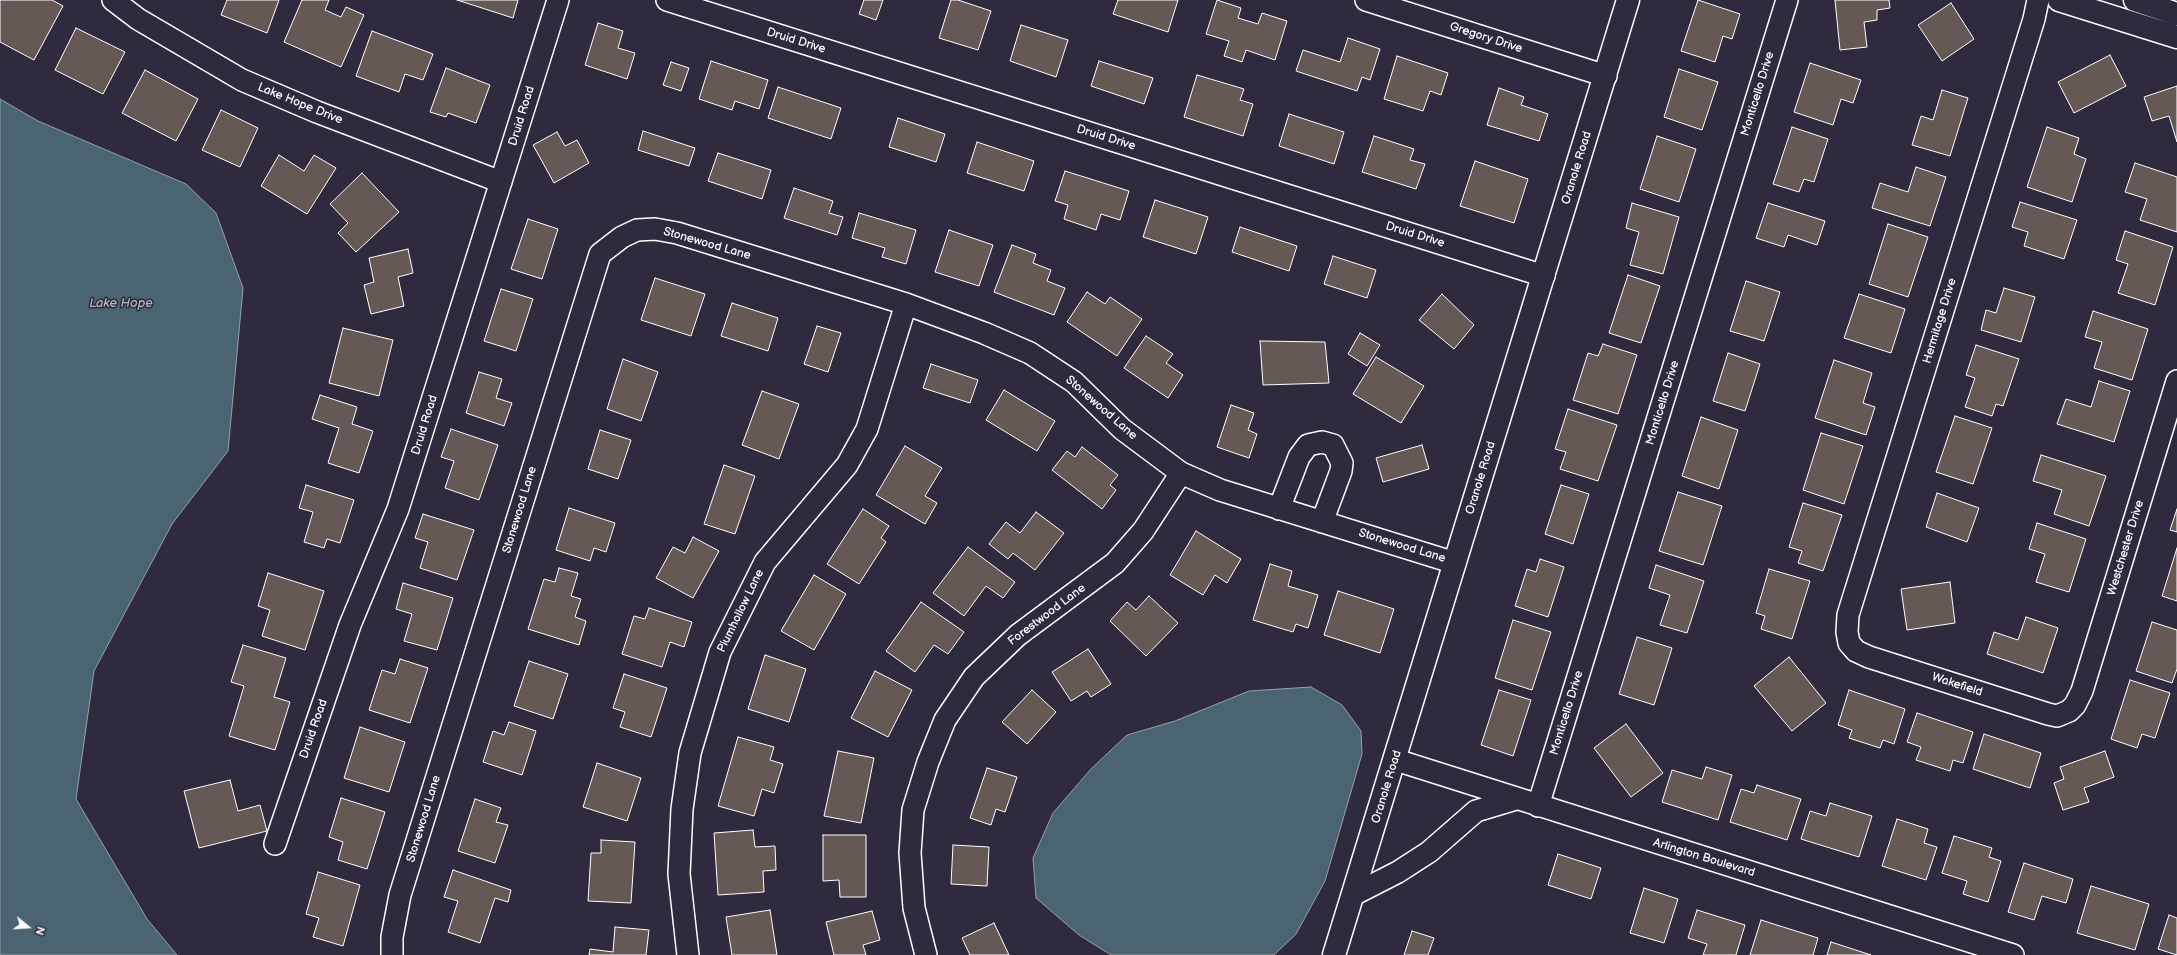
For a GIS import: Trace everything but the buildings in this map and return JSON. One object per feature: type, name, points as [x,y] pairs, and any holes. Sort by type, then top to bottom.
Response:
[{"type":"street","name":"Lake Hope Drive","points":[[113,0],[138,19],[242,80],[317,112],[501,182]]},
{"type":"street","name":"Druid Road","points":[[274,844],[350,625],[398,509],[558,0]]},
{"type":"street","name":"Druid Drive","points":[[671,0],[1544,276]]},
{"type":"street","name":"Gregory Drive","points":[[1366,0],[1606,76]]},
{"type":"street","name":"Oranole Road","points":[[1334,955],[1396,760],[1628,0]]},
{"type":"street","name":"Monticello Drive","points":[[1538,806],[1787,0]]},
{"type":"street","name":"Hermitage Drive","points":[[1849,643],[1847,632],[1848,616],[2032,27],[2038,0]]},
{"type":"street","points":[[2059,0],[2177,37]]},
{"type":"street","points":[[2135,0],[2177,14]]},
{"type":"street","name":"Stonewood Lane","points":[[392,955],[392,937],[400,895],[600,254],[622,237],[637,230],[655,229],[677,233],[947,318],[1030,353],[1074,382],[1122,429],[1181,473],[1220,490],[1455,563]]},
{"type":"street","name":"Plumhollow Lane","points":[[688,955],[679,874],[682,809],[690,753],[720,652],[765,562],[847,465],[868,429],[906,304]]},
{"type":"street","name":"Westchester Drive","points":[[2069,711],[2075,705],[2082,691],[2177,381]]},
{"type":"street","points":[[1279,509],[1299,457],[1308,446],[1322,442],[1333,445],[1342,463],[1342,471],[1322,522]]},
{"type":"street","name":"Forestwood Lane","points":[[926,955],[914,908],[910,853],[913,810],[928,762],[945,720],[974,677],[1018,635],[1115,563],[1143,531],[1181,473]]},
{"type":"street","name":"Wakefield","points":[[1849,643],[1856,650],[1869,657],[2048,714],[2057,716],[2069,711]]},
{"type":"street","name":"Arlington Boulevard","points":[[1396,760],[2013,955]]},
{"type":"street","points":[[1353,895],[1398,872],[1429,852],[1476,811],[1516,799]]},
{"type":"water","name":"Lake Hope","points":[[0,99],[38,121],[186,184],[216,213],[243,288],[228,451],[172,524],[94,671],[76,799],[147,919],[177,955],[0,955]]},
{"type":"water","points":[[1311,687],[1342,705],[1361,731],[1362,754],[1325,881],[1296,934],[1274,955],[1111,955],[1079,935],[1036,898],[1033,858],[1053,813],[1091,769],[1127,735],[1175,721],[1249,691]]}]
